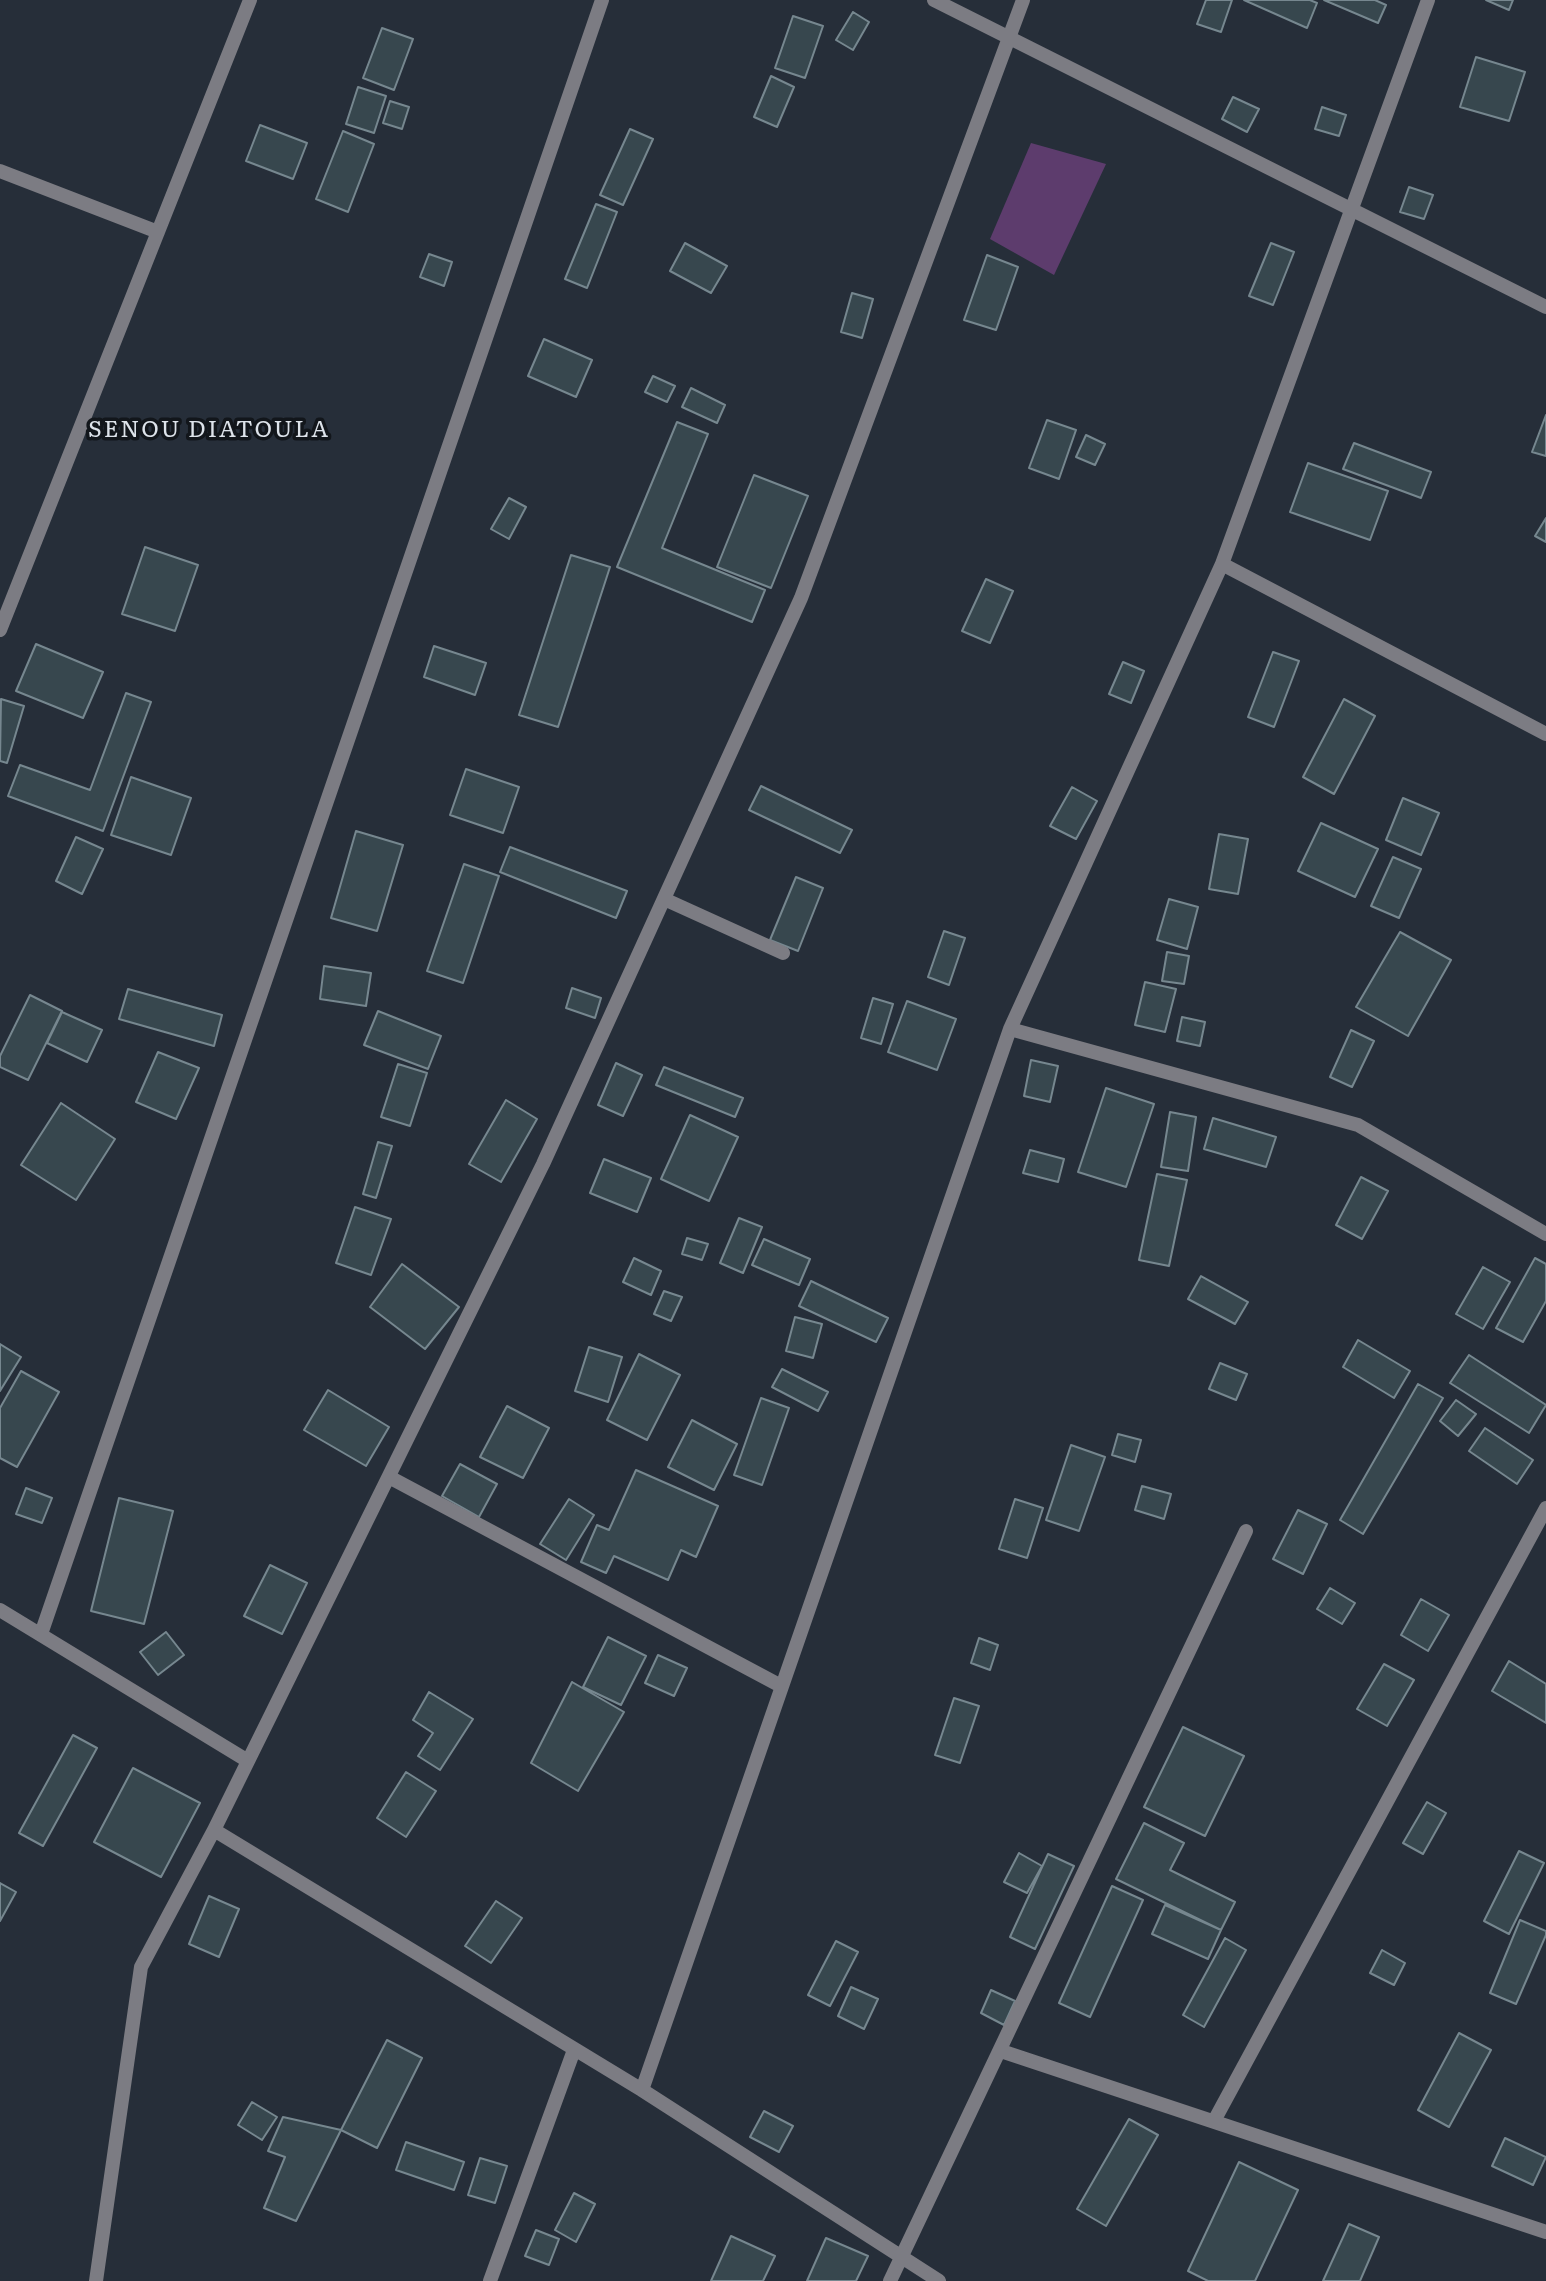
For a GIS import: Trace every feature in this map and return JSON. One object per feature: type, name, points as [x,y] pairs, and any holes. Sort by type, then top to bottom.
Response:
[{"type":"street","points":[[0,630],[250,0]]},
{"type":"street","points":[[41,1634],[602,0]]},
{"type":"street","points":[[934,0],[1546,307]]},
{"type":"street","points":[[96,2281],[141,1967],[214,1830],[543,1164],[801,598],[1023,0]]},
{"type":"street","points":[[642,2090],[1010,1029],[1222,564],[1428,0]]},
{"type":"street","points":[[0,171],[158,232]]},
{"type":"street","points":[[1222,564],[1546,734]]},
{"type":"street","points":[[664,899],[783,953]]},
{"type":"street","points":[[1010,1029],[1358,1125],[1546,1234]]},
{"type":"street","points":[[389,1476],[781,1686]]},
{"type":"street","points":[[1214,2121],[1546,1508]]},
{"type":"street","points":[[890,2281],[1246,1531]]},
{"type":"street","points":[[0,1610],[248,1761]]},
{"type":"street","points":[[214,1830],[642,2090],[939,2281]]},
{"type":"street","points":[[490,2281],[574,2050]]},
{"type":"street","points":[[1001,2051],[1546,2232]]},
{"type":"shaded area","points":[[1031,143],[1106,164],[1054,275],[990,239]]},
{"type":"building","points":[[1206,0],[1232,0],[1221,32],[1197,24]]},
{"type":"building","points":[[1244,0],[1310,0],[1317,3],[1307,28]]},
{"type":"building","points":[[1324,0],[1375,0],[1386,5],[1378,23]]},
{"type":"building","points":[[1486,0],[1513,0],[1509,10]]},
{"type":"building","points":[[853,12],[869,22],[853,50],[836,40]]},
{"type":"building","points":[[793,16],[823,26],[805,78],[775,68]]},
{"type":"building","points":[[382,28],[413,39],[394,90],[363,78]]},
{"type":"building","points":[[1476,57],[1525,72],[1509,121],[1460,107]]},
{"type":"building","points":[[771,76],[794,87],[777,127],[754,117]]},
{"type":"building","points":[[358,87],[386,96],[374,133],[346,124]]},
{"type":"building","points":[[1233,97],[1259,109],[1247,132],[1222,119]]},
{"type":"building","points":[[390,101],[409,107],[402,129],[383,123]]},
{"type":"building","points":[[1322,107],[1346,115],[1339,136],[1315,129]]},
{"type":"building","points":[[260,125],[307,143],[293,179],[246,161]]},
{"type":"building","points":[[630,129],[653,139],[623,205],[600,195]]},
{"type":"building","points":[[343,131],[374,144],[348,212],[316,199]]},
{"type":"building","points":[[1409,187],[1433,195],[1424,219],[1400,212]]},
{"type":"building","points":[[596,204],[617,212],[587,288],[565,279]]},
{"type":"building","points":[[685,243],[727,266],[711,293],[670,271]]},
{"type":"building","points":[[1271,243],[1294,252],[1273,305],[1249,296]]},
{"type":"building","points":[[429,254],[452,262],[444,286],[420,277]]},
{"type":"building","points":[[987,255],[1018,267],[996,330],[964,320]]},
{"type":"building","points":[[852,293],[873,299],[862,338],[841,332]]},
{"type":"building","points":[[544,339],[592,360],[576,397],[528,376]]},
{"type":"building","points":[[653,376],[675,386],[667,402],[645,392]]},
{"type":"building","points":[[691,388],[725,405],[717,423],[682,407]]},
{"type":"building","points":[[1546,415],[1546,456],[1532,452]]},
{"type":"building","points":[[1047,420],[1076,430],[1059,479],[1029,468]]},
{"type":"building","points":[[677,422],[708,434],[662,548],[765,590],[752,622],[617,567]]},
{"type":"building","points":[[1086,435],[1105,444],[1095,465],[1076,457]]},
{"type":"building","points":[[1354,443],[1431,472],[1421,498],[1343,469]]},
{"type":"building","points":[[1308,463],[1388,491],[1370,540],[1290,512]]},
{"type":"building","points":[[754,475],[808,496],[771,588],[717,567]]},
{"type":"building","points":[[509,498],[526,507],[509,539],[491,529]]},
{"type":"building","points":[[1546,518],[1546,542],[1535,536]]},
{"type":"building","points":[[145,547],[198,565],[175,631],[122,614]]},
{"type":"building","points":[[571,555],[610,567],[558,727],[519,715]]},
{"type":"building","points":[[986,579],[1013,591],[990,643],[962,631]]},
{"type":"building","points":[[36,644],[103,672],[83,718],[16,691]]},
{"type":"building","points":[[434,646],[486,663],[475,695],[424,677]]},
{"type":"building","points":[[1273,652],[1299,661],[1274,727],[1248,717]]},
{"type":"building","points":[[1123,662],[1144,671],[1131,703],[1109,694]]},
{"type":"building","points":[[126,693],[151,702],[103,831],[8,796],[20,765],[90,790]]},
{"type":"building","points":[[1,699],[24,706],[7,763],[0,761]]},
{"type":"building","points":[[1344,699],[1375,716],[1334,794],[1303,777]]},
{"type":"building","points":[[466,769],[519,787],[503,833],[450,815]]},
{"type":"building","points":[[131,777],[191,798],[171,855],[111,835]]},
{"type":"building","points":[[761,786],[852,830],[840,853],[749,810]]},
{"type":"building","points":[[1072,787],[1097,801],[1076,839],[1050,826]]},
{"type":"building","points":[[1403,798],[1439,813],[1421,855],[1386,840]]},
{"type":"building","points":[[1321,823],[1378,849],[1355,897],[1298,871]]},
{"type":"building","points":[[356,831],[403,845],[377,931],[331,918]]},
{"type":"building","points":[[1219,834],[1248,839],[1238,894],[1209,889]]},
{"type":"building","points":[[76,837],[103,849],[82,894],[56,881]]},
{"type":"building","points":[[510,847],[627,891],[616,918],[500,872]]},
{"type":"building","points":[[1393,857],[1421,869],[1399,918],[1371,906]]},
{"type":"building","points":[[464,864],[499,876],[463,983],[427,971]]},
{"type":"building","points":[[796,877],[823,888],[798,951],[770,940]]},
{"type":"building","points":[[1169,899],[1198,907],[1187,949],[1157,940]]},
{"type":"building","points":[[944,931],[965,938],[949,985],[928,977]]},
{"type":"building","points":[[1400,932],[1451,960],[1408,1036],[1356,1007]]},
{"type":"building","points":[[1167,952],[1189,956],[1184,984],[1162,981]]},
{"type":"building","points":[[324,966],[371,973],[366,1006],[320,999]]},
{"type":"building","points":[[1145,982],[1176,989],[1165,1032],[1135,1025]]},
{"type":"building","points":[[572,988],[601,998],[595,1018],[566,1008]]},
{"type":"building","points":[[128,989],[222,1015],[214,1046],[119,1019]]},
{"type":"building","points":[[30,995],[62,1011],[28,1080],[0,1067],[0,1056]]},
{"type":"building","points":[[873,998],[893,1004],[881,1044],[861,1038]]},
{"type":"building","points":[[907,1001],[956,1019],[937,1070],[888,1052]]},
{"type":"building","points":[[378,1011],[441,1036],[428,1069],[364,1045]]},
{"type":"building","points":[[62,1012],[102,1030],[87,1062],[47,1043]]},
{"type":"building","points":[[1182,1017],[1205,1022],[1200,1046],[1177,1041]]},
{"type":"building","points":[[1351,1030],[1374,1041],[1352,1087],[1330,1077]]},
{"type":"building","points":[[158,1052],[199,1068],[176,1119],[136,1102]]},
{"type":"building","points":[[1031,1060],[1058,1066],[1050,1102],[1024,1096]]},
{"type":"building","points":[[616,1063],[642,1075],[623,1116],[598,1105]]},
{"type":"building","points":[[398,1064],[427,1073],[410,1126],[381,1117]]},
{"type":"building","points":[[664,1067],[743,1098],[735,1117],[656,1085]]},
{"type":"building","points":[[1106,1088],[1154,1104],[1126,1187],[1078,1172]]},
{"type":"building","points":[[506,1100],[537,1119],[501,1182],[469,1164]]},
{"type":"building","points":[[61,1103],[115,1139],[76,1200],[21,1165]]},
{"type":"building","points":[[1170,1112],[1196,1117],[1188,1171],[1161,1167]]},
{"type":"building","points":[[690,1115],[738,1137],[709,1201],[661,1179]]},
{"type":"building","points":[[1213,1118],[1276,1137],[1266,1167],[1204,1149]]},
{"type":"building","points":[[378,1142],[392,1146],[376,1198],[363,1194]]},
{"type":"building","points":[[1030,1150],[1064,1159],[1058,1182],[1023,1173]]},
{"type":"building","points":[[604,1159],[651,1178],[637,1212],[590,1193]]},
{"type":"building","points":[[1157,1174],[1187,1180],[1169,1266],[1139,1260]]},
{"type":"building","points":[[1361,1177],[1388,1191],[1362,1239],[1336,1225]]},
{"type":"building","points":[[355,1207],[391,1219],[371,1275],[336,1263]]},
{"type":"building","points":[[739,1218],[762,1227],[743,1273],[720,1263]]},
{"type":"building","points":[[687,1238],[708,1244],[702,1260],[682,1254]]},
{"type":"building","points":[[764,1239],[810,1259],[799,1285],[752,1265]]},
{"type":"building","points":[[634,1258],[661,1271],[651,1295],[623,1282]]},
{"type":"building","points":[[1535,1258],[1546,1264],[1546,1301],[1523,1342],[1496,1328]]},
{"type":"building","points":[[402,1264],[459,1307],[425,1349],[370,1307]]},
{"type":"building","points":[[1483,1267],[1510,1282],[1483,1329],[1456,1314]]},
{"type":"building","points":[[1201,1276],[1248,1302],[1235,1324],[1188,1299]]},
{"type":"building","points":[[811,1281],[888,1318],[876,1342],[799,1306]]},
{"type":"building","points":[[664,1291],[682,1297],[671,1321],[654,1314]]},
{"type":"building","points":[[795,1317],[822,1324],[813,1358],[786,1351]]},
{"type":"building","points":[[1358,1340],[1410,1371],[1394,1398],[1343,1367]]},
{"type":"building","points":[[0,1344],[21,1357],[0,1391]]},
{"type":"building","points":[[589,1347],[622,1357],[608,1402],[575,1391]]},
{"type":"building","points":[[639,1354],[680,1375],[647,1440],[607,1420]]},
{"type":"building","points":[[1469,1355],[1546,1405],[1529,1433],[1450,1383]]},
{"type":"building","points":[[1220,1363],[1247,1374],[1236,1400],[1209,1389]]},
{"type":"building","points":[[782,1369],[828,1392],[818,1411],[772,1387]]},
{"type":"building","points":[[21,1371],[59,1392],[17,1467],[0,1458],[0,1408]]},
{"type":"building","points":[[1418,1384],[1443,1398],[1363,1534],[1340,1520]]},
{"type":"building","points":[[328,1390],[389,1427],[366,1466],[304,1430]]},
{"type":"building","points":[[761,1398],[789,1408],[762,1485],[734,1475]]},
{"type":"building","points":[[1456,1400],[1476,1414],[1458,1436],[1440,1421]]},
{"type":"building","points":[[507,1406],[549,1428],[523,1478],[480,1457]]},
{"type":"building","points":[[692,1420],[737,1444],[714,1490],[668,1467]]},
{"type":"building","points":[[1485,1428],[1533,1460],[1517,1484],[1469,1451]]},
{"type":"building","points":[[1118,1434],[1141,1440],[1135,1462],[1112,1455]]},
{"type":"building","points":[[1071,1445],[1105,1457],[1079,1531],[1046,1520]]},
{"type":"building","points":[[460,1464],[497,1484],[479,1517],[442,1496]]},
{"type":"building","points":[[636,1470],[718,1506],[696,1557],[681,1550],[668,1580],[614,1556],[606,1573],[581,1562],[597,1525],[609,1530]]},
{"type":"building","points":[[1142,1486],[1171,1494],[1164,1519],[1135,1510]]},
{"type":"building","points":[[26,1488],[52,1498],[42,1523],[16,1514]]},
{"type":"building","points":[[119,1498],[173,1511],[144,1624],[91,1611]]},
{"type":"building","points":[[569,1499],[594,1515],[566,1560],[540,1544]]},
{"type":"building","points":[[1015,1499],[1043,1508],[1027,1558],[999,1549]]},
{"type":"building","points":[[1298,1510],[1327,1524],[1303,1574],[1273,1559]]},
{"type":"building","points":[[270,1565],[307,1583],[282,1634],[244,1616]]},
{"type":"building","points":[[1330,1588],[1355,1603],[1342,1624],[1317,1609]]},
{"type":"building","points":[[1421,1599],[1449,1615],[1428,1651],[1401,1635]]},
{"type":"building","points":[[166,1632],[184,1655],[158,1675],[140,1652]]},
{"type":"building","points":[[608,1637],[646,1656],[621,1705],[583,1687]]},
{"type":"building","points":[[979,1638],[998,1645],[990,1670],[971,1663]]},
{"type":"building","points":[[658,1655],[687,1668],[674,1696],[645,1683]]},
{"type":"building","points":[[1509,1661],[1546,1684],[1546,1723],[1492,1691]]},
{"type":"building","points":[[1384,1664],[1414,1680],[1387,1726],[1357,1709]]},
{"type":"building","points":[[572,1682],[624,1712],[578,1791],[531,1763]]},
{"type":"building","points":[[429,1692],[473,1719],[440,1770],[418,1756],[433,1733],[413,1720]]},
{"type":"building","points":[[954,1698],[979,1706],[960,1763],[935,1755]]},
{"type":"building","points":[[1183,1727],[1244,1756],[1205,1836],[1144,1807]]},
{"type":"building","points":[[73,1735],[97,1748],[43,1846],[19,1833]]},
{"type":"building","points":[[133,1768],[200,1803],[161,1877],[94,1842]]},
{"type":"building","points":[[406,1772],[436,1791],[406,1837],[377,1818]]},
{"type":"building","points":[[1427,1802],[1446,1813],[1423,1854],[1403,1843]]},
{"type":"building","points":[[1144,1823],[1184,1843],[1170,1870],[1235,1902],[1221,1930],[1116,1879]]},
{"type":"building","points":[[1519,1851],[1544,1863],[1509,1934],[1484,1921]]},
{"type":"building","points":[[1019,1853],[1042,1866],[1027,1893],[1004,1882]]},
{"type":"building","points":[[1048,1854],[1074,1866],[1035,1949],[1010,1937]]},
{"type":"building","points":[[0,1883],[16,1892],[0,1921]]},
{"type":"building","points":[[1112,1886],[1143,1900],[1090,2017],[1059,2003]]},
{"type":"building","points":[[209,1896],[239,1909],[219,1957],[189,1944]]},
{"type":"building","points":[[496,1901],[522,1918],[491,1963],[465,1946]]},
{"type":"building","points":[[1165,1905],[1221,1930],[1208,1959],[1152,1934]]},
{"type":"building","points":[[1520,1920],[1546,1931],[1546,1935],[1516,2004],[1490,1993]]},
{"type":"building","points":[[1225,1938],[1246,1950],[1204,2027],[1183,2015]]},
{"type":"building","points":[[836,1941],[858,1952],[830,2006],[808,1995]]},
{"type":"building","points":[[1382,1950],[1405,1963],[1394,1985],[1370,1973]]},
{"type":"building","points":[[851,1987],[878,1999],[864,2029],[838,2016]]},
{"type":"building","points":[[991,1990],[1015,2001],[1004,2025],[981,2013]]},
{"type":"building","points":[[1459,2033],[1491,2050],[1449,2127],[1418,2110]]},
{"type":"building","points":[[387,2040],[422,2058],[377,2148],[341,2130]]},
{"type":"building","points":[[252,2102],[277,2117],[262,2140],[238,2125]]},
{"type":"building","points":[[764,2111],[793,2126],[779,2152],[750,2137]]},
{"type":"building","points":[[283,2117],[341,2130],[296,2221],[264,2208],[285,2157],[268,2151]]},
{"type":"building","points":[[1129,2119],[1158,2135],[1106,2226],[1077,2209]]},
{"type":"building","points":[[1505,2138],[1546,2157],[1533,2185],[1492,2166]]},
{"type":"building","points":[[406,2142],[464,2162],[454,2190],[396,2170]]},
{"type":"building","points":[[480,2158],[507,2166],[495,2203],[468,2195]]},
{"type":"building","points":[[1239,2162],[1298,2190],[1255,2281],[1208,2281],[1188,2271]]},
{"type":"building","points":[[574,2193],[595,2204],[576,2242],[555,2230]]},
{"type":"building","points":[[1349,2224],[1379,2237],[1360,2281],[1323,2281]]},
{"type":"building","points":[[536,2230],[559,2239],[549,2265],[525,2256]]},
{"type":"building","points":[[731,2236],[775,2256],[763,2281],[711,2281]]},
{"type":"building","points":[[826,2238],[868,2256],[856,2281],[807,2281]]},
{"type":"district","name":"SENOU DIATOULA","points":[[209,430]]}]
